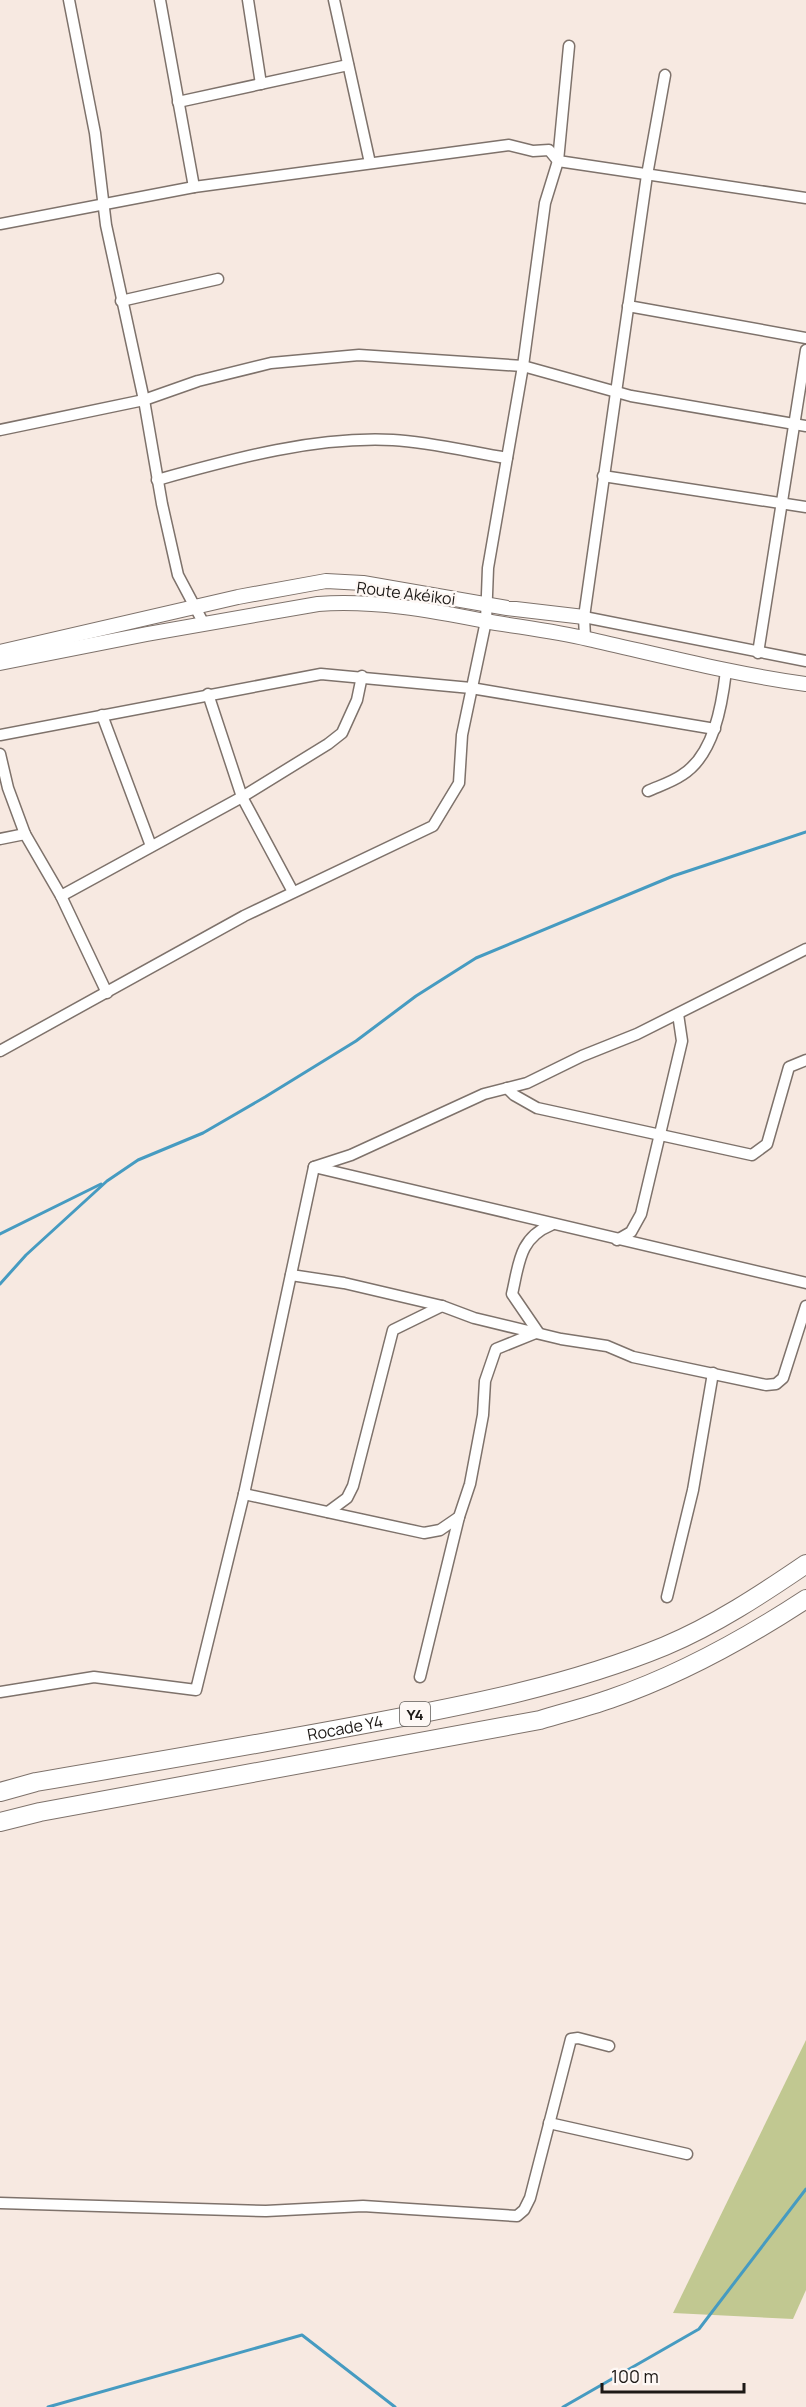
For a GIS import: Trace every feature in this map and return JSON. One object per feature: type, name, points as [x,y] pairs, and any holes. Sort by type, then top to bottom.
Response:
[{"type":"highway","name":"Rocade Y4","points":[[0,1792],[36,1782],[272,1742],[528,1692],[594,1672],[667,1645],[755,1599],[806,1564]]},
{"type":"highway","name":"Rocade Y4","points":[[0,1822],[40,1812],[540,1720],[611,1699],[685,1669],[765,1625],[806,1599]]},
{"type":"street","points":[[69,0],[95,133],[103,205],[121,301],[144,400],[157,480],[178,575],[204,624]]},
{"type":"street","points":[[160,0],[194,187]]},
{"type":"street","points":[[248,0],[261,84]]},
{"type":"street","points":[[334,0],[370,163]]},
{"type":"street","points":[[0,1051],[244,916],[436,824],[459,783],[462,735],[486,621],[488,568],[523,366],[545,203],[558,161],[569,46]]},
{"type":"street","points":[[178,102],[348,64]]},
{"type":"street","points":[[585,638],[584,617],[603,476],[647,175],[665,75]]},
{"type":"street","points":[[0,224],[194,187],[509,145],[533,151],[549,150],[558,161],[806,198]]},
{"type":"street","points":[[121,301],[218,279]]},
{"type":"street","points":[[628,306],[806,338]]},
{"type":"street","points":[[758,653],[806,350]]},
{"type":"street","points":[[0,430],[144,400],[198,381],[271,363],[359,355],[523,366],[615,393],[806,426]]},
{"type":"street","points":[[157,480],[231,460],[343,441],[394,440],[507,458]]},
{"type":"street","points":[[603,476],[806,507]]},
{"type":"street","name":"Route Akéikoi","points":[[0,652],[195,606],[326,581],[363,583],[562,616],[584,617]]},
{"type":"street","name":"Route Akéikoi","points":[[0,663],[204,624],[318,604],[345,602],[404,607],[585,638],[726,670],[806,684]]},
{"type":"street","points":[[584,617],[806,661]]},
{"type":"street","points":[[648,791],[681,776],[694,766],[715,729],[721,711],[726,670]]},
{"type":"street","points":[[0,735],[321,674],[362,676],[471,688],[715,729]]},
{"type":"street","points":[[61,896],[242,796],[342,733],[357,700],[362,676]]},
{"type":"street","points":[[208,694],[242,796],[293,892]]},
{"type":"street","points":[[102,716],[151,846]]},
{"type":"street","points":[[0,754],[8,788],[25,834],[61,896],[106,993]]},
{"type":"street","points":[[0,839],[25,834]]},
{"type":"street","points":[[314,1167],[351,1155],[484,1094],[527,1083],[678,1014],[806,949]]},
{"type":"street","points":[[617,1240],[631,1232],[638,1224],[682,1041],[678,1014]]},
{"type":"street","points":[[507,1088],[537,1108],[752,1155],[767,1144],[782,1084],[789,1066],[806,1060]]},
{"type":"street","points":[[314,1167],[551,1225],[806,1283]]},
{"type":"street","points":[[0,1692],[94,1677],[196,1690],[244,1494],[314,1167]]},
{"type":"street","points":[[538,1332],[512,1294],[525,1245],[537,1230],[551,1225]]},
{"type":"street","points":[[291,1275],[344,1284],[442,1306],[474,1318],[561,1339],[607,1346],[633,1357],[766,1384],[777,1384],[783,1378],[806,1306]]},
{"type":"street","points":[[328,1512],[347,1498],[353,1486],[393,1330],[442,1306]]},
{"type":"street","points":[[420,1677],[459,1517],[470,1484],[483,1415],[485,1381],[496,1349],[538,1332]]},
{"type":"street","points":[[667,1597],[693,1490],[713,1373]]},
{"type":"street","points":[[244,1494],[424,1533],[440,1530],[459,1517]]},
{"type":"street","points":[[0,2203],[266,2211],[363,2206],[517,2216],[524,2210],[530,2198],[571,2039],[578,2038],[609,2046]]},
{"type":"street","points":[[549,2123],[687,2154]]},
{"type":"green space","points":[[806,2040],[806,2290],[793,2319],[673,2313]]},
{"type":"waterway","points":[[0,1284],[26,1255],[107,1181],[138,1160],[203,1133],[265,1097],[356,1041],[416,996],[476,958],[673,876],[806,832]]},
{"type":"waterway","points":[[0,1234],[101,1184]]},
{"type":"waterway","points":[[563,2407],[699,2329],[806,2189]]},
{"type":"waterway","points":[[48,2407],[302,2335],[395,2407]]}]
